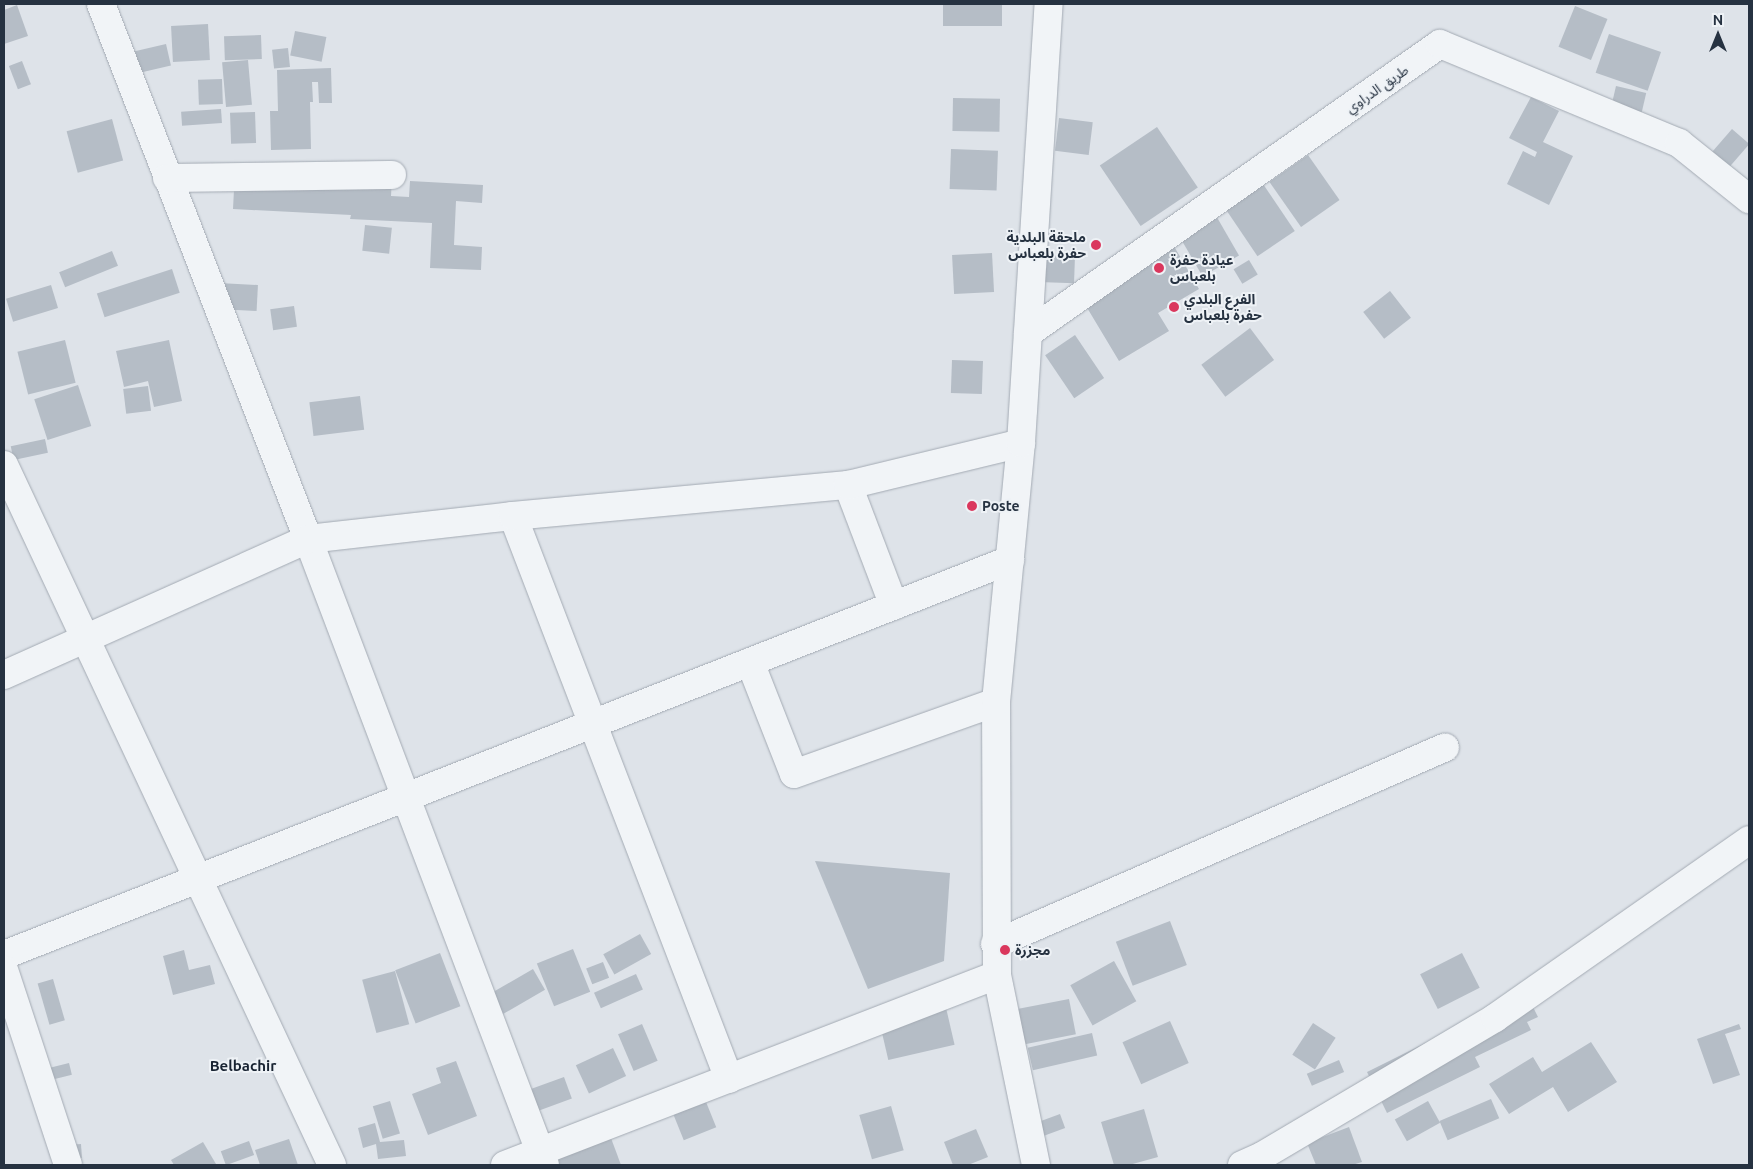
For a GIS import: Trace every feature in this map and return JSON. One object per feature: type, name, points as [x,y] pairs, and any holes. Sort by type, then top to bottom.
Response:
[{"type":"street","points":[[101,4],[308,539],[404,798],[542,1159]]},
{"type":"street","points":[[1036,1165],[997,975],[995,944],[996,702],[1021,443],[1049,4]]},
{"type":"street","name":"طريق الدراوي","points":[[1028,333],[1440,44],[1679,143],[1749,199]]},
{"type":"street","points":[[167,178],[392,175]]},
{"type":"street","points":[[4,675],[308,539],[512,516],[848,485],[1021,443]]},
{"type":"street","points":[[4,464],[332,1165]]},
{"type":"street","points":[[848,485],[894,606]]},
{"type":"street","points":[[512,516],[728,1078]]},
{"type":"street","points":[[4,955],[1010,560]]},
{"type":"street","points":[[750,662],[794,774],[996,702]]},
{"type":"street","points":[[995,944],[1445,747]]},
{"type":"street","points":[[1242,1165],[1262,1156],[1495,1018],[1749,840]]},
{"type":"street","points":[[4,970],[68,1165]]},
{"type":"street","points":[[505,1165],[542,1159],[728,1078],[997,975]]},
{"type":"building","points":[[943,4],[1002,4],[1002,26],[943,26]]},
{"type":"building","points":[[17,5],[28,36],[4,44],[4,10]]},
{"type":"building","points":[[1575,6],[1607,19],[1591,60],[1559,47]]},
{"type":"building","points":[[208,24],[210,60],[173,62],[171,26]]},
{"type":"building","points":[[295,31],[326,37],[322,62],[290,56]]},
{"type":"building","points":[[1609,34],[1661,52],[1648,91],[1596,73]]},
{"type":"building","points":[[261,35],[262,59],[225,60],[224,36]]},
{"type":"building","points":[[166,44],[171,65],[140,73],[135,51]]},
{"type":"building","points":[[288,48],[290,67],[274,69],[272,50]]},
{"type":"building","points":[[248,60],[252,105],[226,107],[222,62]]},
{"type":"building","points":[[22,61],[31,84],[18,89],[9,66]]},
{"type":"building","points":[[331,68],[332,103],[319,103],[318,82],[312,82],[313,102],[310,102],[311,149],[271,150],[270,111],[278,111],[277,70]]},
{"type":"building","points":[[222,79],[223,104],[199,105],[198,80]]},
{"type":"building","points":[[1616,86],[1646,93],[1641,117],[1610,110]]},
{"type":"building","points":[[1531,97],[1559,111],[1543,142],[1573,156],[1549,205],[1507,184],[1523,151],[1535,157],[1537,152],[1509,138]]},
{"type":"building","points":[[953,98],[1000,99],[999,132],[952,131]]},
{"type":"building","points":[[221,109],[222,123],[182,126],[181,112]]},
{"type":"building","points":[[255,112],[256,143],[231,144],[230,113]]},
{"type":"building","points":[[1059,118],[1093,122],[1089,155],[1055,151]]},
{"type":"building","points":[[112,119],[123,161],[78,173],[67,131]]},
{"type":"building","points":[[1157,127],[1198,188],[1141,226],[1100,166]]},
{"type":"building","points":[[1732,129],[1749,145],[1726,171],[1708,156]]},
{"type":"building","points":[[951,149],[998,151],[997,191],[950,189]]},
{"type":"building","points":[[1308,155],[1340,200],[1301,227],[1269,182]]},
{"type":"building","points":[[235,170],[392,178],[391,196],[409,197],[410,181],[483,185],[482,203],[456,201],[454,245],[482,247],[481,270],[430,268],[432,223],[350,219],[351,215],[233,209]]},
{"type":"building","points":[[1259,178],[1295,231],[1257,256],[1222,203]]},
{"type":"building","points":[[1211,207],[1239,255],[1203,276],[1175,228]]},
{"type":"building","points":[[365,225],[392,228],[389,254],[362,251]]},
{"type":"building","points":[[1168,236],[1199,289],[1158,313],[1169,331],[1119,361],[1077,291]]},
{"type":"building","points":[[112,251],[118,266],[65,287],[59,272]]},
{"type":"building","points":[[992,253],[994,292],[954,294],[952,255]]},
{"type":"building","points":[[1040,255],[1075,256],[1074,283],[1039,282]]},
{"type":"building","points":[[1249,260],[1258,275],[1242,284],[1234,269]]},
{"type":"building","points":[[172,269],[180,293],[105,317],[97,293]]},
{"type":"building","points":[[219,283],[258,285],[257,311],[218,309]]},
{"type":"building","points":[[51,285],[58,308],[13,322],[6,299]]},
{"type":"building","points":[[1390,291],[1411,318],[1384,339],[1363,312]]},
{"type":"building","points":[[294,306],[297,327],[273,330],[270,309]]},
{"type":"building","points":[[1250,328],[1274,360],[1225,397],[1201,365]]},
{"type":"building","points":[[1075,335],[1104,378],[1074,398],[1045,355]]},
{"type":"building","points":[[65,340],[76,383],[28,395],[17,352]]},
{"type":"building","points":[[169,340],[182,401],[154,407],[148,381],[124,387],[116,351]]},
{"type":"building","points":[[952,360],[983,361],[982,394],[951,393]]},
{"type":"building","points":[[78,385],[91,426],[48,440],[34,399]]},
{"type":"building","points":[[148,386],[151,411],[126,414],[123,389]]},
{"type":"building","points":[[360,396],[364,430],[314,436],[309,402]]},
{"type":"building","points":[[45,439],[48,453],[14,460],[11,446]]},
{"type":"building","points":[[815,861],[950,873],[944,961],[868,989]]},
{"type":"building","points":[[1170,921],[1187,965],[1133,986],[1116,942]]},
{"type":"building","points":[[640,934],[651,954],[614,974],[603,954]]},
{"type":"building","points":[[573,949],[590,992],[554,1006],[537,964]]},
{"type":"building","points":[[184,950],[189,970],[210,965],[215,984],[173,995],[163,956]]},
{"type":"building","points":[[440,953],[460,1006],[416,1023],[395,970]]},
{"type":"building","points":[[1462,953],[1480,988],[1438,1009],[1420,974]]},
{"type":"building","points":[[1114,961],[1136,1001],[1093,1025],[1070,985]]},
{"type":"building","points":[[603,962],[609,978],[592,984],[586,968]]},
{"type":"building","points":[[533,969],[545,990],[502,1015],[490,994]]},
{"type":"building","points":[[395,971],[409,1024],[376,1033],[362,980]]},
{"type":"building","points":[[636,974],[643,990],[601,1008],[594,993]]},
{"type":"building","points":[[53,979],[65,1020],[49,1025],[38,983]]},
{"type":"building","points":[[1526,993],[1538,1017],[1527,1022],[1531,1030],[1475,1057],[1480,1067],[1387,1113],[1367,1072]]},
{"type":"building","points":[[944,999],[955,1045],[888,1060],[878,1014]]},
{"type":"building","points":[[1069,999],[1076,1034],[1010,1047],[1003,1012]]},
{"type":"building","points":[[1170,1021],[1189,1063],[1141,1084],[1122,1042]]},
{"type":"building","points":[[1313,1023],[1336,1038],[1315,1070],[1292,1055]]},
{"type":"building","points":[[642,1024],[658,1061],[634,1071],[618,1034]]},
{"type":"building","points":[[1739,1024],[1741,1029],[1725,1034],[1740,1075],[1713,1084],[1697,1039]]},
{"type":"building","points":[[1092,1033],[1097,1055],[1033,1070],[1028,1048]]},
{"type":"building","points":[[1591,1042],[1617,1082],[1568,1112],[1553,1087],[1509,1114],[1489,1084],[1533,1057],[1542,1072]]},
{"type":"building","points":[[613,1048],[626,1076],[589,1093],[576,1065]]},
{"type":"building","points":[[1339,1060],[1344,1072],[1312,1086],[1307,1074]]},
{"type":"building","points":[[456,1061],[477,1116],[428,1135],[412,1094],[441,1083],[436,1068]]},
{"type":"building","points":[[69,1063],[72,1075],[43,1082],[40,1070]]},
{"type":"building","points":[[564,1077],[572,1099],[520,1117],[512,1096]]},
{"type":"building","points":[[702,1092],[716,1127],[684,1140],[670,1105]]},
{"type":"building","points":[[1491,1099],[1499,1118],[1448,1140],[1439,1121]]},
{"type":"building","points":[[390,1101],[400,1134],[383,1139],[373,1106]]},
{"type":"building","points":[[1428,1101],[1440,1123],[1407,1141],[1395,1119]]},
{"type":"building","points":[[891,1106],[904,1150],[872,1159],[859,1115]]},
{"type":"building","points":[[1144,1109],[1158,1157],[1129,1165],[1114,1165],[1101,1122]]},
{"type":"building","points":[[1060,1114],[1065,1128],[1041,1137],[1036,1123]]},
{"type":"building","points":[[375,1123],[380,1142],[404,1140],[406,1156],[378,1159],[376,1144],[363,1148],[358,1128]]},
{"type":"building","points":[[1349,1127],[1362,1162],[1352,1165],[1316,1165],[1307,1143]]},
{"type":"building","points":[[976,1129],[988,1157],[968,1165],[953,1165],[944,1142]]},
{"type":"building","points":[[608,1130],[621,1165],[535,1165]]},
{"type":"building","points":[[289,1139],[298,1165],[260,1165],[255,1150]]},
{"type":"building","points":[[249,1141],[254,1155],[226,1165],[221,1151]]},
{"type":"building","points":[[203,1142],[216,1164],[174,1165],[171,1160]]},
{"type":"building","points":[[81,1144],[82,1158],[62,1159],[61,1145]]},
{"type":"place","name":"ملحقة البلدية حفرة بلعباس","points":[[1096,245]]},
{"type":"place","name":"عيادة حفرة بلعباس","points":[[1159,268]]},
{"type":"place","name":"الفرع البلدي حفرة بلعباس","points":[[1174,307]]},
{"type":"place","name":"Poste","points":[[972,506]]},
{"type":"place","name":"مجزرة","points":[[1005,950]]},
{"type":"district","name":"Belbachir","points":[[243,1066]]}]
